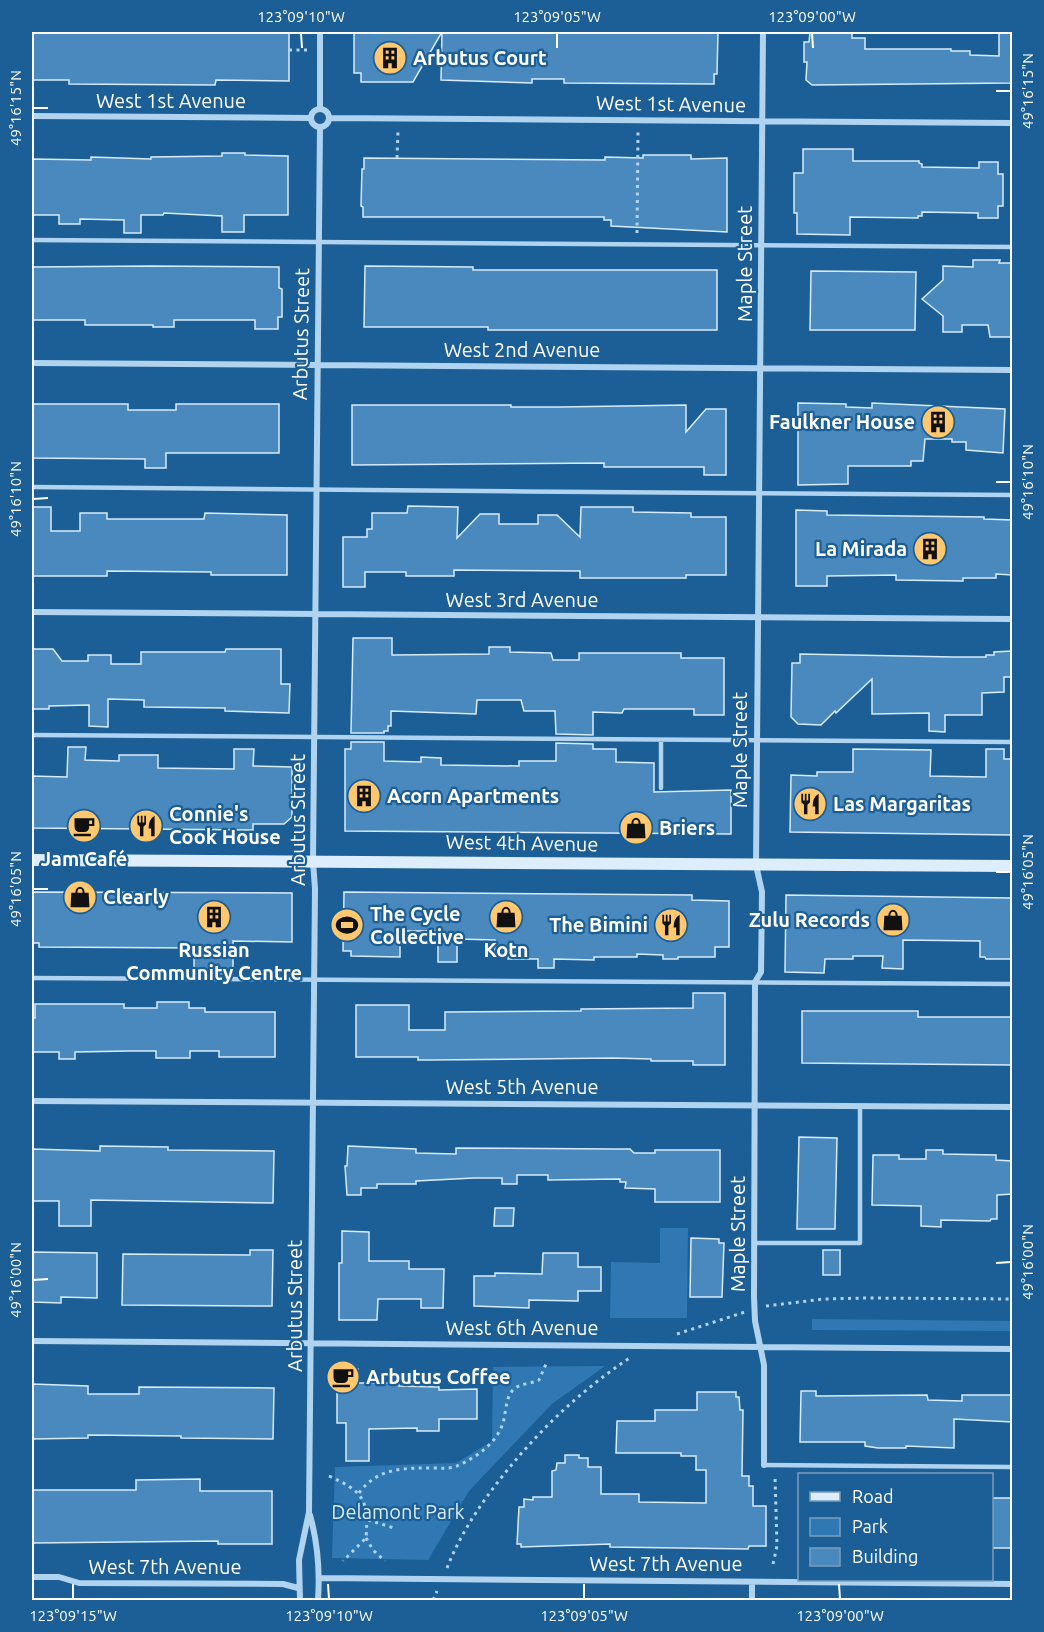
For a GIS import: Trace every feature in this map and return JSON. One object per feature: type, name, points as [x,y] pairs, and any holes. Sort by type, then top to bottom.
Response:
[{"type":"main road","name":"West 4th Avenue","points":[[32,860],[1012,866]]},
{"type":"street","points":[[320,32],[320,108]]},
{"type":"street","name":"Maple Street","points":[[763,32],[756,865],[762,892],[761,972],[755,982],[754,1321],[764,1365],[764,1465]]},
{"type":"street","points":[[320,108],[327,111],[329,118],[326,125],[320,127],[313,124],[310,118],[313,111],[320,108]]},
{"type":"street","name":"West 1st Avenue","points":[[32,116],[310,118]]},
{"type":"street","name":"West 1st Avenue","points":[[329,118],[1012,123]]},
{"type":"street","name":"Arbutus Street","points":[[300,1600],[299,1560],[309,1512],[320,127]]},
{"type":"street","name":"West 2nd Avenue","points":[[32,363],[1012,370]]},
{"type":"street","name":"West 3rd Avenue","points":[[32,612],[1012,619]]},
{"type":"street","name":"West 5th Avenue","points":[[32,1101],[1012,1107]]},
{"type":"street","name":"West 6th Avenue","points":[[32,1341],[1012,1349]]},
{"type":"street","name":"Arbutus Street","points":[[309,1512],[316,1538],[320,1578],[318,1600]]},
{"type":"street","name":"West 7th Avenue","points":[[32,1577],[59,1577],[79,1583],[283,1584],[298,1588]]},
{"type":"street","name":"West 7th Avenue","points":[[320,1578],[1012,1584]]},
{"type":"street","points":[[752,1582],[752,1600]]},
{"type":"lane","points":[[32,240],[1012,247]]},
{"type":"lane","points":[[32,488],[1012,495]]},
{"type":"lane","points":[[32,735],[1012,742]]},
{"type":"lane","points":[[661,740],[661,788]]},
{"type":"lane","points":[[32,978],[1012,984]]},
{"type":"lane","points":[[755,1243],[860,1243],[860,1106]]},
{"type":"lane","points":[[764,1465],[1012,1467]]},
{"type":"path","points":[[289,50],[308,50]]},
{"type":"path","points":[[397,159],[398,131]]},
{"type":"path","points":[[637,244],[638,132]]},
{"type":"path","points":[[766,1306],[792,1302],[864,1298],[1012,1299]]},
{"type":"path","points":[[694,1328],[742,1313]]},
{"type":"path","points":[[359,1493],[366,1484],[380,1474],[398,1468],[451,1468],[460,1465],[493,1442],[502,1427],[511,1393],[520,1385],[539,1380],[546,1364]]},
{"type":"path","points":[[449,1562],[472,1520],[524,1449],[582,1392],[621,1364]]},
{"type":"path","points":[[773,1564],[777,1546],[775,1465]]},
{"type":"path","points":[[329,1476],[359,1493],[368,1520],[366,1538],[373,1550],[385,1561]]},
{"type":"path","points":[[368,1520],[394,1528]]},
{"type":"path","points":[[343,1561],[366,1538]]},
{"type":"green space","points":[[660,1228],[688,1228],[687,1318],[610,1318],[611,1262],[660,1263]]},
{"type":"green space","points":[[812,1319],[1012,1321],[1012,1331],[812,1330]]},
{"type":"green space","name":"Delamont Park","points":[[605,1366],[552,1404],[469,1491],[428,1560],[332,1558],[335,1467],[456,1463],[492,1441],[493,1367]]},
{"type":"building","points":[[32,32],[289,32],[289,81],[216,80],[215,85],[69,84],[69,80],[32,80]]},
{"type":"building","name":"Arbutus Court","points":[[354,32],[442,32],[413,82],[361,82],[361,73],[354,73]]},
{"type":"building","points":[[442,32],[718,32],[717,74],[714,74],[714,84],[564,83],[564,79],[532,79],[532,83],[441,80]]},
{"type":"building","points":[[810,32],[852,32],[852,38],[865,38],[865,49],[951,49],[951,51],[970,51],[970,55],[999,56],[999,32],[1012,32],[1012,83],[812,85],[806,80],[807,62],[804,62],[804,42],[809,42]]},
{"type":"building","points":[[803,149],[853,149],[853,161],[919,161],[922,167],[979,168],[979,162],[998,162],[998,174],[1003,174],[1003,206],[998,206],[998,218],[978,218],[978,213],[922,212],[922,216],[918,218],[850,217],[850,235],[797,234],[797,213],[794,213],[794,173],[803,173]]},
{"type":"building","points":[[222,153],[288,156],[288,215],[244,215],[244,232],[222,232],[222,216],[164,213],[163,215],[141,215],[141,233],[124,233],[124,220],[80,219],[80,224],[59,224],[59,215],[32,215],[32,159],[91,160],[91,157],[151,159],[151,157],[222,156]]},
{"type":"building","points":[[643,155],[691,155],[691,159],[727,158],[727,232],[611,226],[611,220],[604,220],[604,217],[363,217],[361,206],[364,158],[605,160],[605,157],[643,158]]},
{"type":"building","points":[[973,260],[1000,260],[999,263],[1012,263],[1012,337],[990,337],[988,325],[962,325],[962,332],[943,332],[943,316],[922,299],[943,280],[943,266],[973,267]]},
{"type":"building","points":[[365,266],[473,267],[473,270],[717,270],[717,330],[488,330],[488,327],[364,327]]},
{"type":"building","points":[[32,267],[279,267],[282,317],[278,317],[278,329],[255,329],[255,320],[174,320],[174,327],[153,327],[153,325],[85,325],[85,320],[32,320]]},
{"type":"building","points":[[811,271],[916,272],[915,330],[810,330]]},
{"type":"building","points":[[798,403],[846,404],[846,407],[872,408],[872,403],[1005,409],[1003,453],[966,450],[966,442],[952,442],[952,439],[925,439],[923,461],[911,461],[911,466],[848,466],[848,484],[798,485]]},
{"type":"building","points":[[32,404],[128,404],[128,410],[176,410],[176,404],[279,404],[279,453],[166,453],[166,468],[145,468],[145,459],[32,458]]},
{"type":"building","points":[[352,405],[559,407],[686,405],[686,432],[706,409],[726,409],[726,475],[704,475],[704,467],[604,467],[604,463],[352,465]]},
{"type":"building","points":[[408,506],[458,507],[457,538],[480,514],[499,514],[499,524],[538,524],[538,515],[557,515],[580,537],[581,507],[633,507],[633,512],[691,513],[691,517],[726,517],[726,575],[686,575],[686,578],[580,578],[580,571],[454,570],[454,576],[406,576],[406,572],[365,572],[365,587],[343,587],[343,537],[367,537],[367,529],[372,529],[372,513],[407,513]]},
{"type":"building","points":[[32,507],[51,507],[51,531],[80,531],[80,513],[107,513],[107,519],[204,519],[205,513],[287,515],[287,575],[107,571],[107,576],[32,576]]},
{"type":"building","points":[[796,510],[827,511],[827,515],[984,517],[984,519],[1012,520],[1012,575],[996,574],[996,578],[963,578],[963,581],[896,580],[896,575],[827,576],[827,586],[796,586]]},
{"type":"building","points":[[353,638],[392,638],[392,655],[489,654],[489,647],[510,647],[510,652],[551,653],[553,660],[579,660],[579,653],[681,653],[681,658],[724,658],[724,715],[694,715],[694,709],[624,709],[622,713],[593,712],[593,735],[556,734],[555,711],[524,711],[521,700],[477,700],[476,714],[391,711],[391,726],[388,726],[388,731],[351,733]]},
{"type":"building","points":[[32,649],[53,649],[62,661],[88,661],[88,655],[111,655],[111,664],[141,664],[141,652],[281,649],[281,684],[290,684],[289,713],[225,711],[225,708],[144,707],[144,700],[108,699],[108,727],[89,726],[89,705],[49,706],[49,709],[32,709]]},
{"type":"building","points":[[1012,651],[1012,677],[1004,677],[1004,692],[982,693],[982,715],[945,715],[945,732],[929,731],[929,713],[872,714],[872,679],[821,725],[798,724],[791,717],[792,663],[800,663],[800,654],[986,657],[986,655],[994,655],[994,652]]},
{"type":"building","points":[[351,742],[384,742],[384,761],[421,762],[421,757],[441,758],[441,765],[519,766],[519,761],[556,761],[556,743],[593,744],[593,749],[616,749],[616,762],[654,763],[654,792],[731,790],[731,834],[345,831],[345,749],[351,749]]},
{"type":"building","points":[[68,747],[86,747],[85,760],[119,761],[119,755],[158,755],[158,768],[234,769],[234,749],[254,749],[253,766],[292,767],[292,817],[284,824],[253,824],[253,830],[32,828],[32,776],[67,777]]},
{"type":"building","points":[[853,749],[931,750],[930,776],[986,777],[986,749],[1004,749],[1004,759],[1012,759],[1012,835],[790,832],[791,775],[817,776],[817,772],[853,772]]},
{"type":"building","points":[[32,892],[292,893],[292,942],[233,941],[233,974],[194,973],[194,948],[39,947],[39,943],[32,943]]},
{"type":"building","points":[[344,892],[692,895],[692,900],[729,901],[729,947],[715,947],[715,957],[663,959],[663,955],[637,954],[637,957],[594,957],[594,960],[554,959],[554,968],[538,968],[538,959],[508,959],[509,951],[495,951],[495,940],[457,939],[457,962],[438,962],[438,931],[406,931],[406,942],[400,942],[400,957],[351,956],[351,951],[343,951]]},
{"type":"building","points":[[786,895],[1012,898],[1012,959],[980,957],[980,941],[903,940],[903,969],[882,968],[883,956],[853,956],[853,959],[825,959],[824,973],[785,972]]},
{"type":"building","points":[[693,993],[725,993],[725,1065],[693,1065],[693,1061],[613,1058],[418,1060],[418,1057],[356,1057],[356,1005],[409,1005],[409,1030],[445,1030],[445,1012],[693,1008]]},
{"type":"building","points":[[157,1002],[189,1002],[189,1008],[205,1008],[205,1012],[275,1012],[275,1057],[219,1057],[219,1051],[190,1051],[190,1058],[156,1058],[156,1051],[128,1051],[75,1052],[75,1059],[59,1059],[59,1052],[32,1052],[32,1018],[35,1018],[35,1004],[124,1004],[124,1008],[157,1008]]},
{"type":"building","points":[[802,1011],[918,1011],[918,1017],[1012,1017],[1012,1065],[802,1063]]},
{"type":"building","points":[[799,1137],[837,1138],[835,1229],[797,1229]]},
{"type":"building","points":[[100,1146],[168,1147],[168,1150],[274,1151],[273,1203],[91,1200],[91,1226],[59,1226],[59,1201],[32,1201],[32,1149],[100,1151]]},
{"type":"building","points":[[348,1146],[416,1149],[416,1153],[456,1154],[456,1148],[630,1149],[634,1153],[655,1153],[655,1150],[720,1150],[720,1202],[655,1202],[655,1189],[625,1188],[626,1182],[620,1182],[620,1179],[548,1180],[548,1175],[517,1175],[517,1184],[502,1184],[502,1178],[474,1178],[416,1181],[416,1184],[377,1184],[377,1188],[361,1188],[361,1195],[347,1195],[345,1166],[347,1166]]},
{"type":"building","points":[[926,1150],[943,1150],[943,1154],[996,1155],[996,1160],[1012,1161],[1012,1194],[997,1195],[997,1219],[990,1221],[941,1220],[941,1227],[921,1226],[921,1206],[872,1205],[873,1155],[899,1155],[899,1159],[926,1159]]},
{"type":"building","points":[[495,1208],[514,1208],[513,1226],[494,1226]]},
{"type":"building","points":[[342,1231],[369,1232],[369,1261],[409,1261],[409,1269],[444,1269],[443,1308],[421,1308],[421,1299],[378,1299],[377,1320],[339,1320],[339,1263],[342,1263]]},
{"type":"building","points":[[691,1238],[719,1239],[719,1243],[724,1243],[722,1297],[690,1297]]},
{"type":"building","points":[[250,1250],[273,1250],[272,1306],[122,1305],[123,1254],[250,1255]]},
{"type":"building","points":[[823,1250],[840,1250],[840,1275],[823,1275]]},
{"type":"building","points":[[32,1252],[97,1253],[97,1298],[61,1297],[61,1303],[32,1302]]},
{"type":"building","points":[[543,1253],[578,1253],[578,1267],[601,1267],[601,1291],[578,1291],[578,1301],[529,1300],[529,1308],[474,1306],[474,1276],[495,1276],[495,1273],[542,1274]]},
{"type":"building","points":[[337,1369],[358,1369],[358,1383],[399,1383],[399,1386],[439,1387],[439,1390],[477,1389],[477,1419],[439,1419],[439,1431],[417,1431],[417,1428],[369,1429],[369,1461],[346,1461],[346,1423],[337,1423]]},
{"type":"building","points":[[32,1384],[88,1386],[88,1394],[139,1394],[139,1387],[274,1388],[273,1439],[88,1435],[88,1438],[32,1439]]},
{"type":"building","points":[[801,1391],[816,1391],[816,1396],[927,1395],[928,1400],[962,1401],[962,1395],[1012,1395],[1012,1422],[954,1419],[954,1448],[906,1446],[906,1448],[878,1448],[865,1446],[865,1442],[800,1442]]},
{"type":"building","points":[[697,1392],[736,1392],[736,1397],[739,1397],[740,1410],[743,1410],[742,1476],[749,1476],[749,1486],[753,1486],[753,1506],[766,1506],[766,1546],[749,1546],[748,1549],[610,1547],[610,1544],[521,1547],[521,1544],[517,1544],[519,1507],[524,1507],[524,1499],[552,1497],[552,1471],[556,1470],[557,1463],[565,1463],[565,1455],[579,1455],[579,1458],[588,1458],[588,1467],[601,1467],[601,1494],[639,1494],[639,1502],[706,1503],[706,1470],[696,1470],[696,1456],[681,1456],[681,1453],[616,1453],[617,1421],[655,1421],[655,1410],[697,1410]]},
{"type":"building","points":[[200,1479],[200,1491],[272,1491],[272,1544],[218,1544],[218,1541],[32,1543],[32,1490],[136,1490],[136,1480]]},
{"type":"building","points":[[993,1498],[1012,1498],[1012,1548],[993,1548]]},
{"type":"place","name":"Arbutus Court","points":[[390,58]]},
{"type":"place","name":"Faulkner House","points":[[938,422]]},
{"type":"place","name":"La Mirada","points":[[930,549]]},
{"type":"place","name":"Acorn Apartments","points":[[364,796]]},
{"type":"place","name":"Las Margaritas","points":[[810,804]]},
{"type":"place","name":"Jam Café","points":[[84,826]]},
{"type":"place","name":"Connie's Cook House","points":[[146,826]]},
{"type":"place","name":"Briers","points":[[636,828]]},
{"type":"place","name":"Clearly","points":[[80,897]]},
{"type":"place","name":"Russian Community Centre","points":[[214,917]]},
{"type":"place","name":"Kotn","points":[[506,917]]},
{"type":"place","name":"Zulu Records","points":[[893,920]]},
{"type":"place","name":"The Cycle Collective","points":[[347,925]]},
{"type":"place","name":"The Bimini","points":[[671,925]]},
{"type":"place","name":"Arbutus Coffee","points":[[343,1377]]}]
